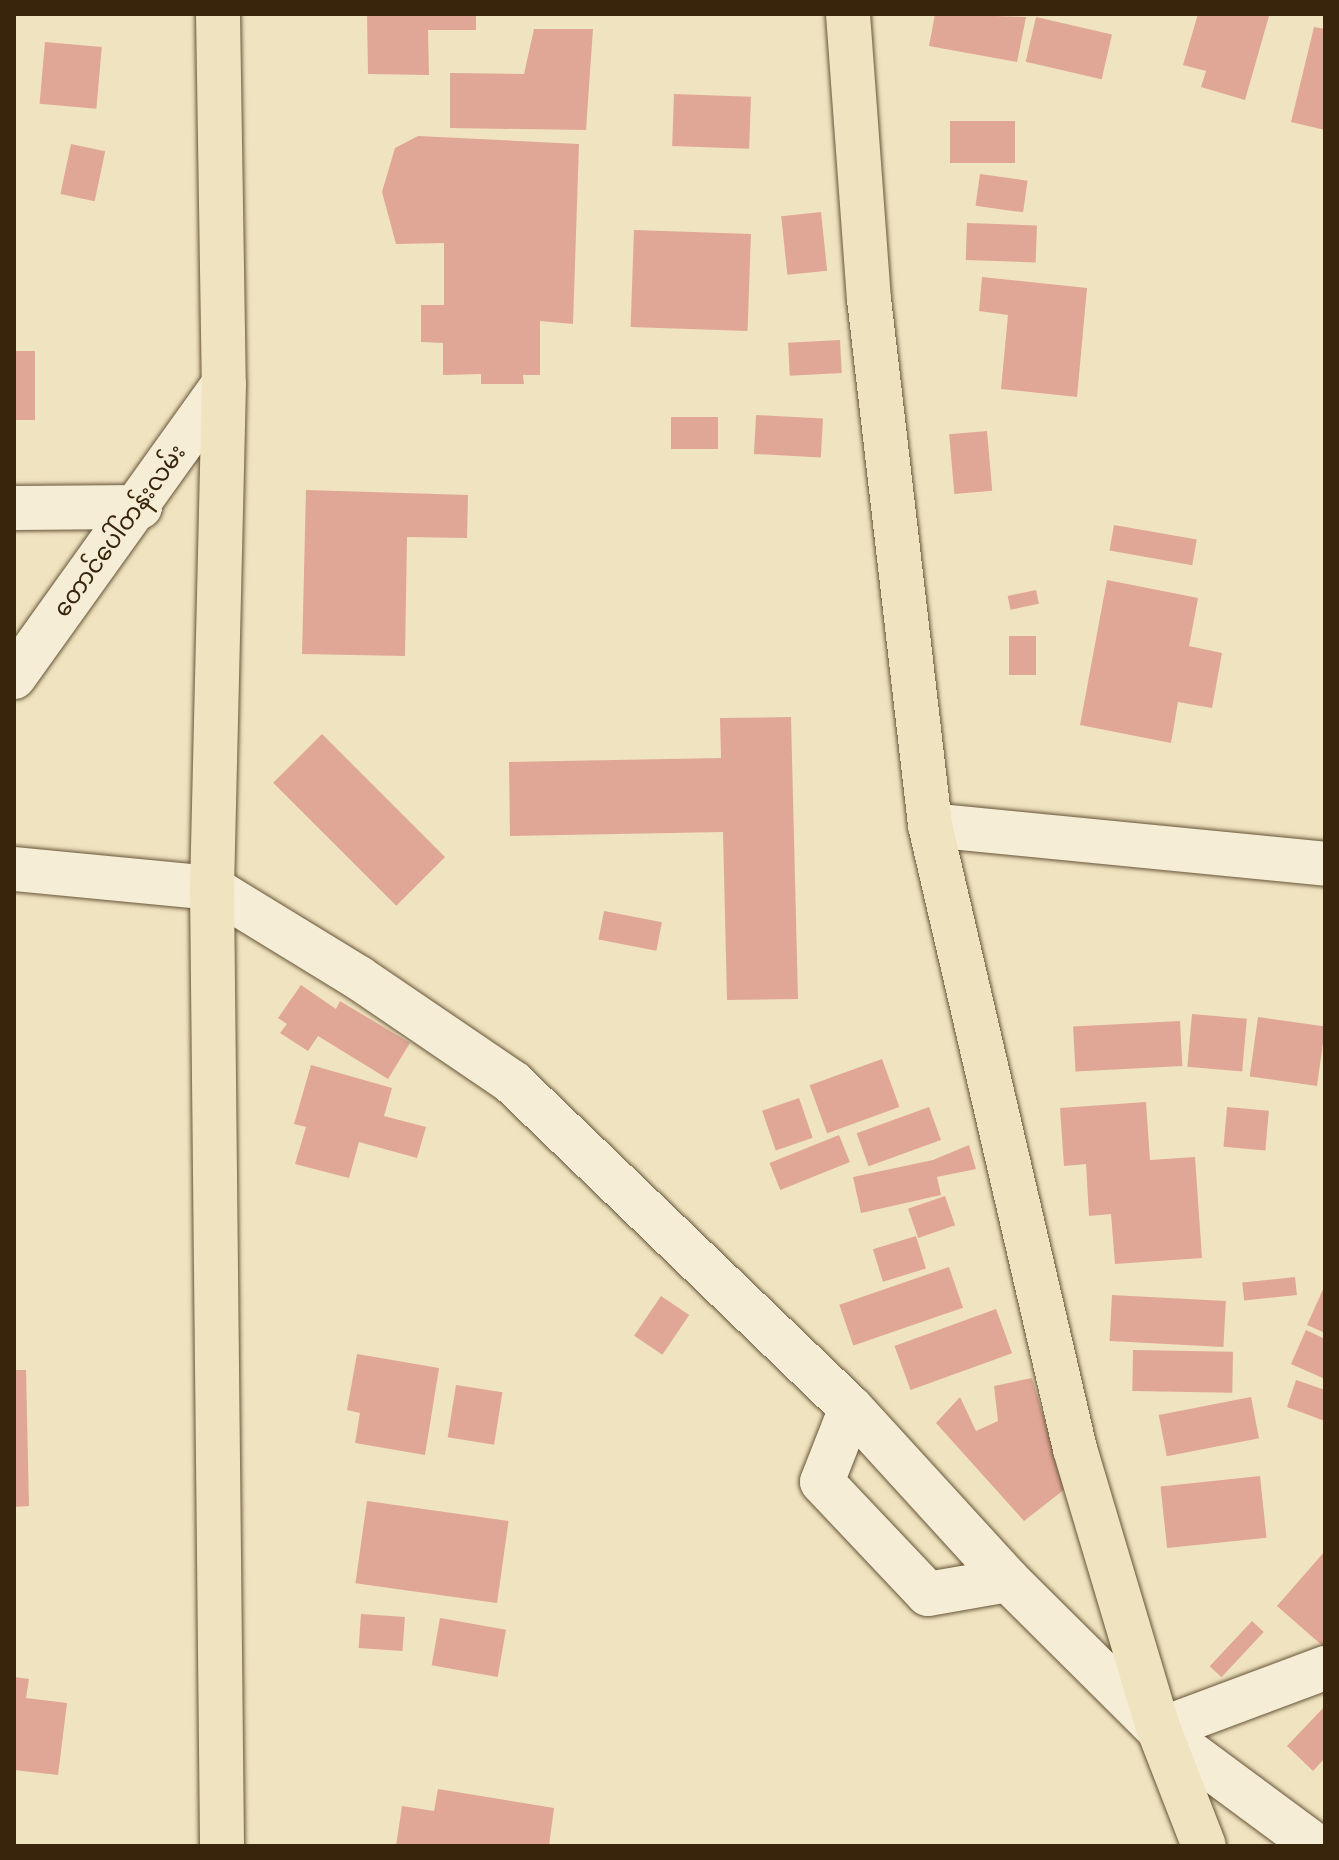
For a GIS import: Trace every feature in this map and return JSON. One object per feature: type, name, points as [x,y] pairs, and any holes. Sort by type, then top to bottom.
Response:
[{"type":"main road","points":[[218,14],[224,384],[212,888],[222,1846]]},
{"type":"main road","points":[[848,14],[869,299],[930,825],[1075,1449],[1159,1730],[1204,1846]]},
{"type":"street","name":"တောင်ပေါ်တန်းလမ်း","points":[[14,677],[140,507],[224,384]]},
{"type":"street","points":[[14,508],[140,507]]},
{"type":"street","points":[[930,825],[1325,864]]},
{"type":"street","points":[[14,869],[212,888],[359,978],[512,1082],[851,1408],[1008,1580],[1159,1730],[1316,1846]]},
{"type":"street","points":[[851,1408],[822,1482],[928,1594],[1008,1580]]},
{"type":"street","points":[[1159,1730],[1325,1668]]},
{"type":"building","points":[[367,14],[476,14],[476,30],[428,30],[429,75],[368,74]]},
{"type":"building","points":[[935,14],[1026,17],[1017,62],[929,46]]},
{"type":"building","points":[[1198,14],[1269,16],[1245,100],[1201,87],[1206,71],[1183,65]]},
{"type":"building","points":[[1036,17],[1112,35],[1102,79],[1026,62]]},
{"type":"building","points":[[1314,27],[1325,29],[1325,130],[1291,122]]},
{"type":"building","points":[[534,29],[593,29],[586,130],[450,128],[450,73],[524,74]]},
{"type":"building","points":[[45,42],[102,47],[96,109],[40,104]]},
{"type":"building","points":[[674,94],[751,97],[749,149],[672,146]]},
{"type":"building","points":[[950,121],[1015,121],[1015,163],[950,163]]},
{"type":"building","points":[[418,136],[579,144],[573,324],[540,321],[540,375],[523,375],[524,384],[481,384],[481,374],[443,375],[443,343],[421,342],[421,305],[444,305],[444,243],[396,244],[382,192],[395,148]]},
{"type":"building","points":[[71,144],[105,151],[95,201],[60,194]]},
{"type":"building","points":[[980,174],[1028,181],[1023,212],[976,206]]},
{"type":"building","points":[[821,212],[827,271],[787,275],[781,216]]},
{"type":"building","points":[[967,223],[1037,225],[1036,262],[966,260]]},
{"type":"building","points":[[634,230],[751,234],[748,331],[631,327]]},
{"type":"building","points":[[982,277],[1087,288],[1077,397],[1001,389],[1008,315],[979,311]]},
{"type":"building","points":[[840,340],[842,373],[790,376],[788,343]]},
{"type":"building","points":[[14,351],[35,351],[35,420],[14,420]]},
{"type":"building","points":[[756,415],[823,419],[821,457],[754,454]]},
{"type":"building","points":[[671,417],[718,417],[718,449],[671,449]]},
{"type":"building","points":[[987,431],[992,491],[954,494],[949,434]]},
{"type":"building","points":[[306,490],[468,495],[467,538],[407,537],[405,656],[302,654]]},
{"type":"building","points":[[1114,525],[1197,540],[1192,565],[1109,551]]},
{"type":"building","points":[[1107,580],[1198,598],[1189,646],[1222,653],[1212,708],[1178,702],[1171,743],[1080,725]]},
{"type":"building","points":[[1036,590],[1039,604],[1011,610],[1008,596]]},
{"type":"building","points":[[1009,636],[1036,636],[1036,675],[1009,675]]},
{"type":"building","points":[[791,717],[798,999],[727,1000],[723,832],[510,836],[509,762],[721,758],[720,718]]},
{"type":"building","points":[[322,734],[445,857],[396,906],[273,783]]},
{"type":"building","points":[[604,911],[662,922],[656,951],[598,939]]},
{"type":"building","points":[[301,985],[336,1009],[340,1001],[410,1043],[388,1079],[318,1036],[308,1051],[280,1033],[287,1024],[278,1018]]},
{"type":"building","points":[[1192,1014],[1247,1019],[1242,1072],[1187,1067]]},
{"type":"building","points":[[1258,1017],[1325,1026],[1317,1086],[1250,1076]]},
{"type":"building","points":[[1180,1021],[1182,1066],[1076,1072],[1073,1027]]},
{"type":"building","points":[[882,1059],[899,1107],[827,1133],[810,1085]]},
{"type":"building","points":[[311,1065],[392,1088],[384,1116],[426,1127],[417,1158],[359,1142],[349,1178],[295,1164],[306,1127],[294,1124]]},
{"type":"building","points":[[799,1098],[813,1138],[776,1150],[762,1111]]},
{"type":"building","points":[[1146,1102],[1150,1160],[1195,1157],[1202,1258],[1115,1264],[1111,1214],[1089,1216],[1086,1164],[1064,1166],[1060,1108]]},
{"type":"building","points":[[929,1107],[941,1140],[869,1166],[857,1133]]},
{"type":"building","points":[[1227,1107],[1269,1111],[1265,1151],[1224,1147]]},
{"type":"building","points":[[839,1135],[850,1162],[780,1190],[769,1163]]},
{"type":"building","points":[[969,1145],[976,1169],[937,1177],[941,1195],[861,1213],[853,1177],[933,1160]]},
{"type":"building","points":[[945,1196],[955,1225],[918,1238],[908,1209]]},
{"type":"building","points":[[916,1236],[926,1269],[883,1282],[873,1249]]},
{"type":"building","points":[[949,1267],[963,1308],[853,1345],[839,1305]]},
{"type":"building","points":[[1295,1277],[1297,1295],[1244,1300],[1242,1283]]},
{"type":"building","points":[[1325,1285],[1325,1333],[1307,1325]]},
{"type":"building","points":[[1112,1295],[1226,1301],[1223,1347],[1110,1341]]},
{"type":"building","points":[[661,1296],[689,1315],[662,1355],[634,1336]]},
{"type":"building","points":[[996,1309],[1012,1353],[911,1390],[895,1346]]},
{"type":"building","points":[[1306,1330],[1325,1339],[1325,1379],[1291,1364]]},
{"type":"building","points":[[1133,1350],[1233,1352],[1232,1393],[1132,1391]]},
{"type":"building","points":[[357,1354],[439,1368],[425,1455],[355,1443],[360,1413],[347,1410]]},
{"type":"building","points":[[14,1370],[26,1370],[29,1506],[14,1507]]},
{"type":"building","points":[[1032,1378],[1065,1489],[1024,1521],[936,1423],[960,1397],[976,1431],[998,1421],[994,1386]]},
{"type":"building","points":[[1296,1380],[1325,1390],[1325,1421],[1287,1407]]},
{"type":"building","points":[[456,1385],[502,1392],[494,1445],[448,1437]]},
{"type":"building","points":[[1251,1397],[1259,1438],[1167,1456],[1159,1415]]},
{"type":"building","points":[[1260,1476],[1266,1538],[1167,1548],[1161,1486]]},
{"type":"building","points":[[367,1501],[509,1521],[497,1603],[355,1583]]},
{"type":"building","points":[[1325,1551],[1325,1648],[1277,1606]]},
{"type":"building","points":[[361,1614],[405,1617],[403,1651],[359,1648]]},
{"type":"building","points":[[440,1618],[506,1630],[498,1677],[432,1665]]},
{"type":"building","points":[[1252,1621],[1264,1632],[1221,1677],[1210,1666]]},
{"type":"building","points":[[14,1677],[29,1679],[26,1698],[67,1703],[58,1775],[14,1770]]},
{"type":"building","points":[[1325,1706],[1325,1758],[1313,1771],[1287,1746]]},
{"type":"building","points":[[438,1789],[554,1808],[549,1846],[396,1846],[402,1806],[434,1811]]}]
